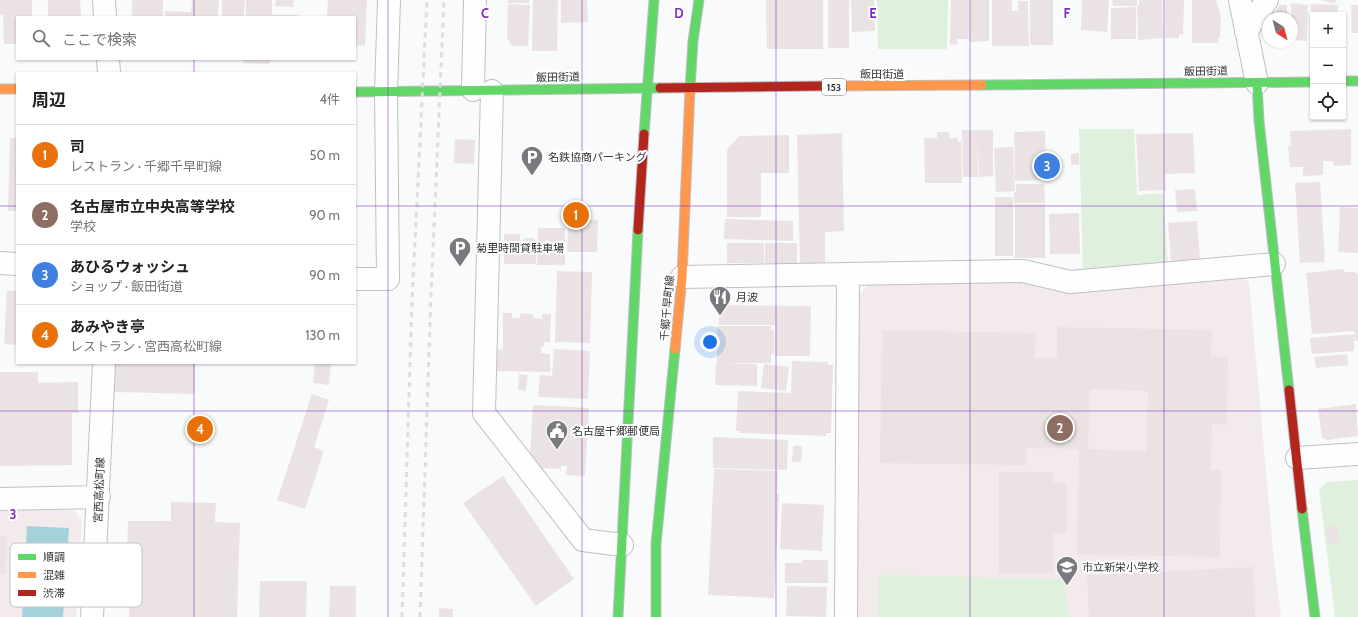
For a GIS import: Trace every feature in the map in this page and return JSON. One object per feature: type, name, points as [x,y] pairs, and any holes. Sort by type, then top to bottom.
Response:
[{"type":"main road","points":[[618,617],[646,88],[654,0]]},
{"type":"main road","name":"千郷千早町線","points":[[656,617],[656,544],[682,277],[690,87],[693,41],[699,0]]},
{"type":"main road","points":[[1346,81],[1358,81]]},
{"type":"main road","name":"飯田街道","points":[[356,92],[386,93],[690,87],[1310,82]]},
{"type":"main road","points":[[1257,83],[1259,121],[1274,264],[1315,617]]},
{"type":"main road","points":[[0,89],[16,89]]},
{"type":"street","points":[[104,0],[105,16]]},
{"type":"street","points":[[356,278],[388,279],[386,93],[389,0]]},
{"type":"street","points":[[475,0],[474,52],[482,90],[484,414],[583,540],[622,545]]},
{"type":"street","points":[[1240,0],[1257,83]]},
{"type":"street","points":[[1246,32],[1267,0]]},
{"type":"street","points":[[108,60],[109,72]]},
{"type":"street","points":[[0,262],[16,264]]},
{"type":"street","points":[[682,277],[1023,271],[1070,282],[1274,264]]},
{"type":"street","points":[[846,617],[848,274]]},
{"type":"street","name":"宮西高松町線","points":[[96,543],[104,364]]},
{"type":"street","points":[[1297,458],[1358,454]]},
{"type":"street","points":[[0,500],[99,497]]},
{"type":"street","name":"宮西高松町線","points":[[92,617],[93,607]]},
{"type":"shaded area","points":[[1240,276],[1249,282],[1274,560],[1281,617],[857,617],[858,296],[871,282],[1012,279],[1071,293]]},
{"type":"shaded area","points":[[0,510],[74,510],[82,521],[81,543],[10,543],[10,607],[77,607],[76,617],[0,617]]},
{"type":"green space","points":[[877,0],[948,0],[947,49],[878,49]]},
{"type":"green space","points":[[1079,129],[1134,129],[1137,195],[1163,193],[1168,266],[1083,275]]},
{"type":"green space","points":[[1358,480],[1358,617],[1335,617],[1319,490],[1327,482]]},
{"type":"green space","points":[[879,575],[1064,579],[1069,617],[878,617]]},
{"type":"water","points":[[27,526],[69,528],[68,543],[26,543]]},
{"type":"water","points":[[23,607],[64,607],[63,617],[22,617]]},
{"type":"building","points":[[0,0],[32,0],[32,16],[16,16],[16,44],[4,44],[3,14],[0,15]]},
{"type":"building","points":[[48,0],[80,0],[81,16],[48,16]]},
{"type":"building","points":[[132,0],[163,0],[163,16],[132,16]]},
{"type":"building","points":[[192,0],[219,0],[218,16],[165,16],[165,11],[191,12]]},
{"type":"building","points":[[222,0],[245,0],[244,16],[222,16]]},
{"type":"building","points":[[246,0],[272,0],[272,15],[298,15],[298,16],[246,16]]},
{"type":"building","points":[[276,0],[294,0],[293,7],[275,6]]},
{"type":"building","points":[[328,0],[367,0],[365,46],[356,45],[356,16],[327,16]]},
{"type":"building","points":[[508,0],[529,0],[529,3],[508,3]]},
{"type":"building","points":[[533,0],[558,0],[557,51],[532,51]]},
{"type":"building","points":[[561,0],[587,0],[588,22],[561,23]]},
{"type":"building","points":[[766,0],[823,0],[823,49],[767,49]]},
{"type":"building","points":[[828,0],[849,0],[849,48],[828,48]]},
{"type":"building","points":[[851,0],[874,0],[875,31],[852,32]]},
{"type":"building","points":[[951,0],[969,0],[969,39],[957,39],[957,45],[950,44]]},
{"type":"building","points":[[970,0],[989,0],[989,41],[970,42]]},
{"type":"building","points":[[992,0],[1012,0],[1012,11],[1018,11],[1018,1],[1028,1],[1029,46],[992,46]]},
{"type":"building","points":[[1030,0],[1053,0],[1053,45],[1030,45]]},
{"type":"building","points":[[1082,0],[1109,0],[1107,32],[1081,30]]},
{"type":"building","points":[[1112,0],[1137,0],[1137,6],[1113,6]]},
{"type":"building","points":[[1139,0],[1162,0],[1163,38],[1138,40],[1137,6],[1139,6]]},
{"type":"building","points":[[1165,0],[1184,0],[1183,35],[1179,34],[1179,38],[1165,38]]},
{"type":"building","points":[[1192,0],[1216,0],[1221,16],[1220,38],[1218,38],[1218,43],[1192,43]]},
{"type":"building","points":[[1321,0],[1336,0],[1335,4]]},
{"type":"building","points":[[1291,3],[1308,5],[1307,41],[1298,40],[1298,12],[1291,12]]},
{"type":"building","points":[[508,4],[530,5],[528,46],[512,46],[507,38]]},
{"type":"building","points":[[1311,4],[1338,5],[1338,12],[1311,12]]},
{"type":"building","points":[[1279,5],[1287,5],[1287,12],[1276,12]]},
{"type":"building","points":[[1351,5],[1358,5],[1358,33],[1352,33]]},
{"type":"building","points":[[1136,7],[1136,39],[1111,39],[1111,8]]},
{"type":"building","points":[[243,60],[270,60],[270,64],[243,63]]},
{"type":"building","points":[[1351,129],[1351,165],[1334,166],[1333,161],[1323,161],[1323,175],[1303,176],[1303,167],[1290,167],[1288,146],[1291,146],[1290,131]]},
{"type":"building","points":[[962,130],[993,130],[993,176],[979,177],[977,132],[978,177],[963,177]]},
{"type":"building","points":[[1045,131],[1046,180],[1015,181],[1014,132]]},
{"type":"building","points":[[937,132],[949,132],[949,138],[958,138],[958,142],[961,141],[962,183],[925,183],[924,138],[937,138]]},
{"type":"building","points":[[842,133],[844,231],[825,232],[825,263],[800,263],[797,135]]},
{"type":"building","points":[[1193,133],[1195,173],[1165,174],[1166,190],[1139,191],[1136,134]]},
{"type":"building","points":[[789,135],[789,173],[761,173],[761,217],[727,217],[727,150],[739,136]]},
{"type":"building","points":[[10,138],[16,138],[16,211],[8,211]]},
{"type":"building","points":[[455,139],[475,140],[474,164],[454,163]]},
{"type":"building","points":[[1013,147],[1015,191],[996,192],[994,148]]},
{"type":"building","points":[[1079,153],[1079,165],[1071,165],[1071,154]]},
{"type":"building","points":[[1320,182],[1325,262],[1300,263],[1295,183]]},
{"type":"building","points":[[1016,184],[1044,184],[1045,203],[1014,203]]},
{"type":"building","points":[[1195,189],[1197,211],[1177,212],[1175,190]]},
{"type":"building","points":[[995,197],[1013,197],[1013,256],[995,256]]},
{"type":"building","points":[[1015,204],[1045,204],[1045,258],[1015,258]]},
{"type":"building","points":[[1340,207],[1358,208],[1358,253],[1338,252]]},
{"type":"building","points":[[1079,213],[1080,254],[1050,254],[1049,214]]},
{"type":"building","points":[[568,219],[598,220],[597,252],[567,252]]},
{"type":"building","points":[[725,219],[793,221],[793,241],[724,239]]},
{"type":"building","points":[[1197,221],[1200,259],[1171,261],[1168,223]]},
{"type":"building","points":[[538,228],[565,228],[565,265],[537,265]]},
{"type":"building","points":[[504,234],[520,234],[520,245],[522,245],[522,241],[526,238],[533,238],[536,242],[536,264],[504,264]]},
{"type":"building","points":[[727,243],[764,243],[764,263],[727,263]]},
{"type":"building","points":[[765,243],[797,243],[797,264],[765,263]]},
{"type":"building","points":[[1344,269],[1344,272],[1356,272],[1356,274],[1358,274],[1358,341],[1355,341],[1354,331],[1312,334],[1306,273]]},
{"type":"building","points":[[557,271],[592,272],[590,343],[555,342]]},
{"type":"building","points":[[7,290],[16,291],[16,345],[4,344]]},
{"type":"building","points":[[719,305],[811,306],[810,356],[775,356],[775,325],[719,325]]},
{"type":"building","points":[[503,313],[512,313],[512,318],[520,318],[520,313],[533,314],[533,318],[542,319],[542,314],[551,314],[550,342],[544,342],[544,347],[541,347],[541,353],[550,354],[550,372],[496,371],[497,350],[503,349]]},
{"type":"building","points":[[717,326],[771,326],[771,330],[774,330],[774,354],[771,354],[771,363],[717,363]]},
{"type":"building","points":[[1057,327],[1212,330],[1211,357],[1228,358],[1227,425],[1212,424],[1211,470],[1221,470],[1220,557],[1077,555],[1079,449],[1026,448],[1026,465],[880,463],[882,330],[1036,333],[1035,358],[1057,358]],"holes":[[[1090,389],[1148,391],[1146,451],[1088,449]]]},
{"type":"building","points":[[1354,334],[1354,351],[1312,354],[1310,338]]},
{"type":"building","points":[[554,349],[590,351],[588,399],[538,397],[540,375],[552,376]]},
{"type":"building","points":[[1347,354],[1348,365],[1316,368],[1314,357]]},
{"type":"building","points":[[792,361],[828,362],[828,365],[833,365],[831,433],[826,433],[826,436],[740,433],[740,431],[736,431],[738,391],[791,393]]},
{"type":"building","points":[[716,363],[757,364],[757,386],[715,385]]},
{"type":"building","points":[[114,364],[195,364],[195,394],[114,392]]},
{"type":"building","points":[[315,364],[331,364],[329,385],[313,383]]},
{"type":"building","points":[[764,364],[789,367],[786,391],[761,388]]},
{"type":"building","points":[[0,372],[38,372],[38,383],[78,382],[78,413],[72,413],[72,465],[0,466]]},
{"type":"building","points":[[519,374],[528,375],[526,391],[518,390]]},
{"type":"building","points":[[312,394],[329,400],[314,447],[324,451],[305,509],[277,500]]},
{"type":"building","points":[[1356,404],[1358,436],[1327,440],[1322,438],[1318,409]]},
{"type":"building","points":[[533,405],[589,408],[585,476],[566,475],[567,466],[561,466],[561,469],[540,468],[530,458]]},
{"type":"building","points":[[713,437],[788,440],[787,470],[713,468]]},
{"type":"building","points":[[793,446],[802,446],[801,462],[792,462]]},
{"type":"building","points":[[714,469],[778,471],[777,494],[779,494],[774,598],[708,595]]},
{"type":"building","points":[[999,472],[1053,472],[1053,483],[1067,483],[1067,533],[1053,533],[1053,573],[999,573]]},
{"type":"building","points":[[503,476],[574,579],[536,606],[463,503]]},
{"type":"building","points":[[171,502],[216,503],[215,522],[240,523],[237,617],[129,617],[129,607],[142,607],[142,543],[127,543],[128,521],[171,521]]},
{"type":"building","points":[[782,503],[824,505],[822,551],[780,549]]},
{"type":"building","points":[[1338,526],[1340,543],[1328,544],[1326,527]]},
{"type":"building","points":[[0,536],[7,537],[6,574],[0,574]]},
{"type":"building","points":[[802,560],[828,560],[828,583],[785,583],[785,563],[802,563]]},
{"type":"building","points":[[1254,567],[1255,617],[1089,617],[1087,575]]},
{"type":"building","points":[[260,581],[307,581],[306,617],[259,617]]},
{"type":"building","points":[[330,586],[356,586],[356,617],[329,617]]},
{"type":"building","points":[[787,586],[827,587],[826,617],[786,616]]},
{"type":"building","points":[[439,608],[453,609],[453,617],[439,617]]},
{"type":"railway","points":[[402,617],[412,301],[427,0]]},
{"type":"railway","points":[[420,617],[431,295],[444,0]]},
{"type":"traffic: fast","points":[[644,134],[654,0]]},
{"type":"traffic: fast","points":[[690,89],[693,41],[699,0]]},
{"type":"traffic: fast","points":[[1346,81],[1358,81]]},
{"type":"traffic: fast","points":[[982,85],[1310,82]]},
{"type":"traffic: fast","points":[[1257,83],[1259,121],[1289,390]]},
{"type":"traffic: fast","points":[[356,92],[660,88]]},
{"type":"traffic: fast","points":[[618,617],[638,230]]},
{"type":"traffic: fast","points":[[656,617],[656,544],[675,349]]},
{"type":"traffic: fast","points":[[1302,509],[1315,617]]},
{"type":"traffic: slow","points":[[820,86],[982,85]]},
{"type":"traffic: slow","points":[[0,89],[16,89]]},
{"type":"traffic: slow","points":[[675,349],[682,277],[690,89]]},
{"type":"traffic: jam","points":[[660,88],[820,86]]},
{"type":"traffic: jam","points":[[638,230],[644,134]]},
{"type":"traffic: jam","points":[[1289,390],[1302,509]]},
{"type":"place","name":"あひるウォッシュ","points":[[1047,166]]},
{"type":"place","name":"名鉄協商パーキング","points":[[532,176]]},
{"type":"place","name":"司","points":[[576,215]]},
{"type":"place","name":"菊里時間貸駐車場","points":[[460,268]]},
{"type":"place","name":"月波","points":[[720,316]]},
{"type":"place","name":"名古屋市立中央高等学校","points":[[1060,428]]},
{"type":"place","name":"あみやき亭","points":[[200,429]]},
{"type":"place","name":"名古屋千郷郵便局","points":[[557,450]]},
{"type":"place","name":"市立新栄小学校","points":[[1067,586]]}]
